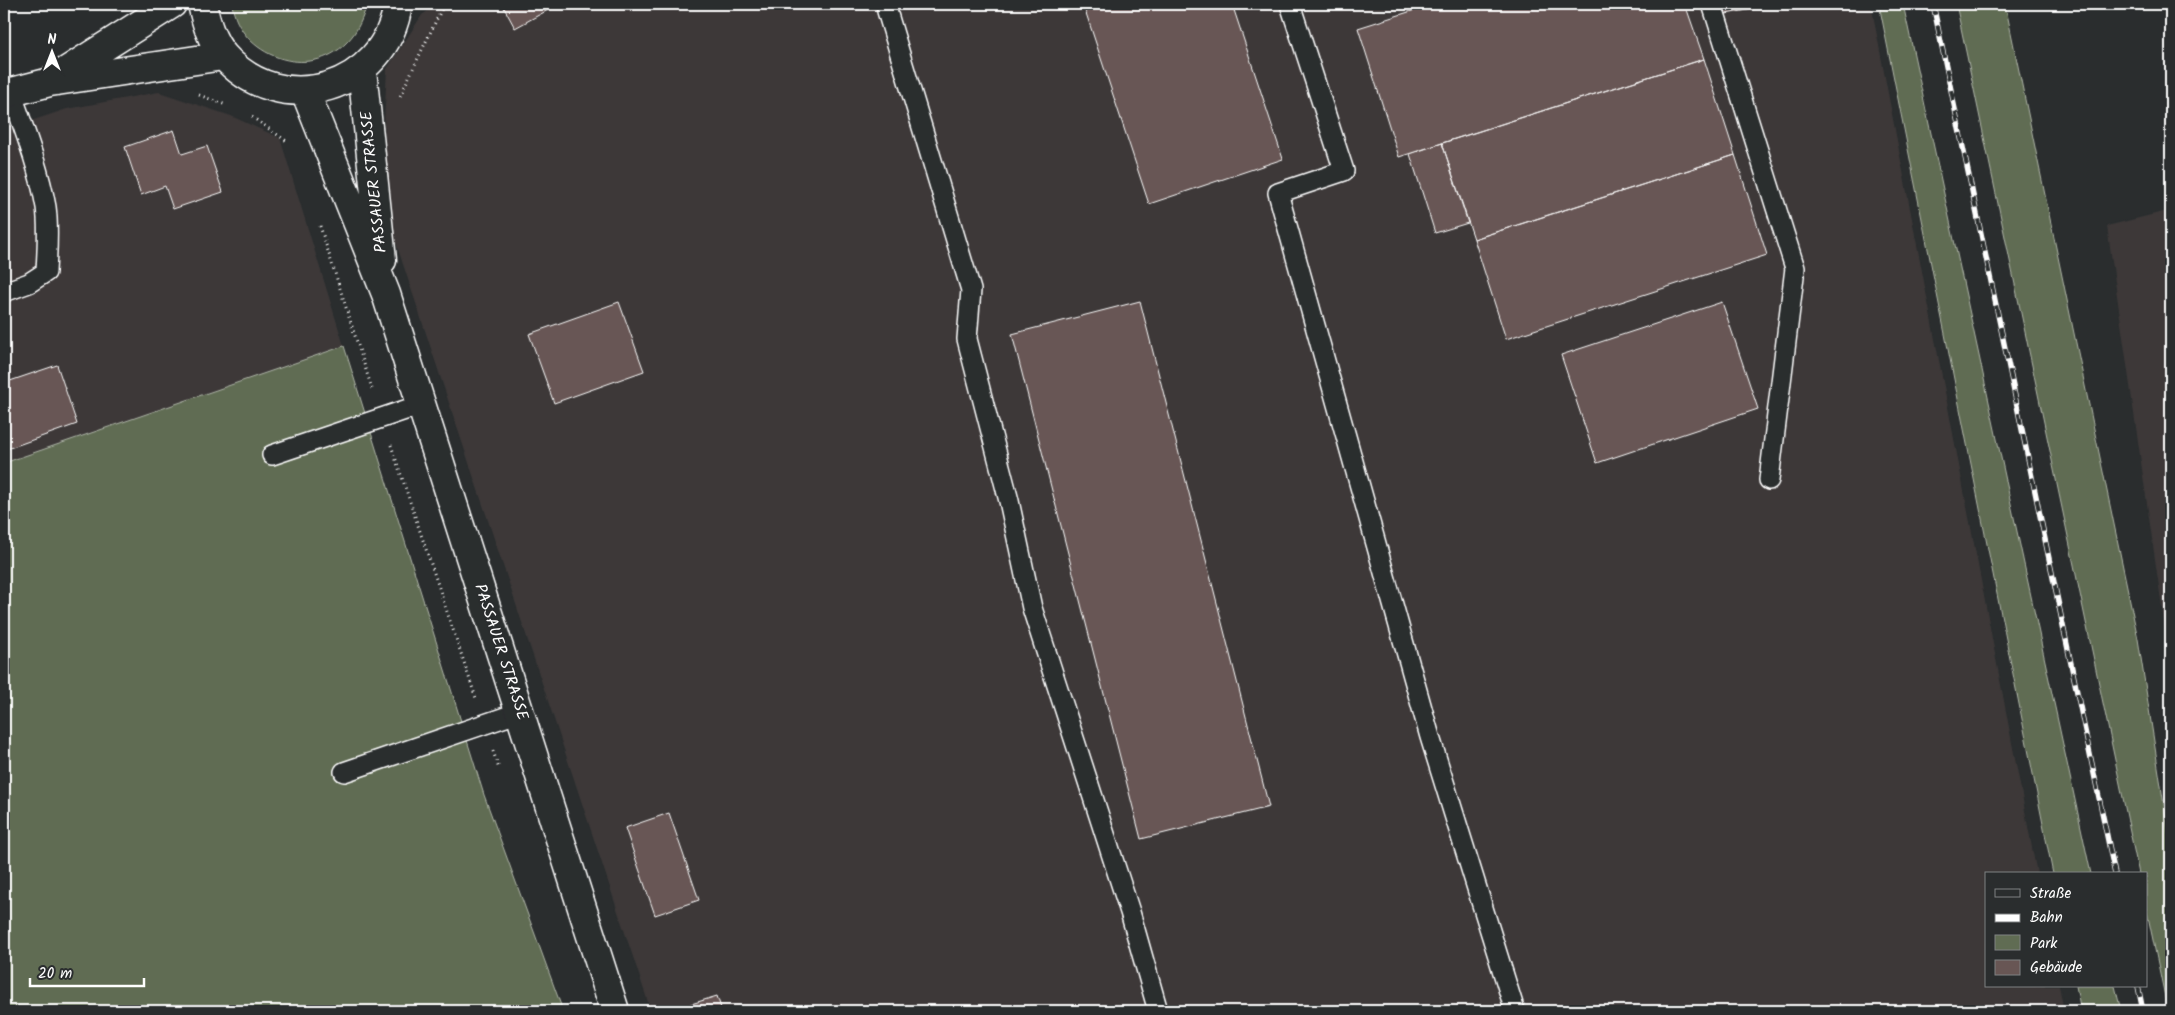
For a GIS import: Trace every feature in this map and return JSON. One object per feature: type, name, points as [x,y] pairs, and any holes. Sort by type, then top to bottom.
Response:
[{"type":"street","points":[[50,82],[172,4]]},
{"type":"street","points":[[202,4],[208,29],[223,56],[246,76],[275,88],[305,91],[335,85],[362,70],[382,48],[395,21],[398,4]]},
{"type":"street","points":[[7,93],[50,82],[223,56]]},
{"type":"street","name":"PASSAUER STRASSE","points":[[362,70],[386,294]]},
{"type":"street","name":"PASSAUER STRASSE","points":[[305,91],[386,294],[615,1011]]},
{"type":"lane","points":[[890,4],[888,11],[971,290],[967,339],[1009,501],[1032,608],[1130,912],[1158,1011]]},
{"type":"lane","points":[[1290,4],[1344,171],[1278,193],[1430,737],[1515,1011]]},
{"type":"lane","points":[[1712,4],[1795,268],[1769,480]]},
{"type":"lane","points":[[4,292],[30,282],[46,272],[48,235],[45,206],[28,141],[7,93]]},
{"type":"lane","points":[[272,455],[420,404]]},
{"type":"lane","points":[[344,772],[520,712]]},
{"type":"path","points":[[318,219],[382,418],[500,771]]},
{"type":"shaded area","points":[[438,4],[1871,4],[2037,872],[1985,872],[1985,988],[2059,988],[2064,1011],[651,1011],[391,228],[384,124],[387,69],[422,15]]},
{"type":"shaded area","points":[[159,92],[231,116],[280,138],[344,346],[4,463],[4,130],[67,109]]},
{"type":"shaded area","points":[[2171,210],[2171,670],[2107,226]]},
{"type":"green space","points":[[232,4],[367,5],[351,38],[332,54],[314,60],[296,61],[278,57],[262,49],[248,38],[237,22]]},
{"type":"green space","points":[[1879,4],[1903,4],[2091,872],[2053,872]]},
{"type":"green space","points":[[1956,4],[2005,4],[2138,639],[2171,850],[2171,1011],[2168,1011],[2148,916],[2148,872],[2139,872]]},
{"type":"green space","points":[[344,346],[484,795],[563,1011],[4,1011],[4,463]]},
{"type":"green space","points":[[2076,988],[2115,988],[2121,1011],[2081,1011]]},
{"type":"building","points":[[502,4],[559,4],[515,28]]},
{"type":"building","points":[[1083,4],[1232,4],[1283,159],[1149,204]]},
{"type":"building","points":[[1434,4],[1685,4],[1704,59],[1399,157],[1358,28]]},
{"type":"building","points":[[1724,4],[1779,4],[1726,14]]},
{"type":"building","points":[[1704,59],[1735,155],[1474,239],[1442,143]]},
{"type":"building","points":[[174,130],[182,154],[207,146],[223,192],[173,209],[165,186],[141,195],[125,147]]},
{"type":"building","points":[[1442,143],[1468,223],[1435,233],[1410,154]]},
{"type":"building","points":[[1735,155],[1767,255],[1506,339],[1474,239]]},
{"type":"building","points":[[1140,301],[1269,807],[1141,839],[1012,334]]},
{"type":"building","points":[[619,302],[644,371],[554,403],[529,334]]},
{"type":"building","points":[[1722,302],[1758,409],[1597,463],[1561,355]]},
{"type":"building","points":[[57,365],[77,424],[4,450],[4,383]]},
{"type":"building","points":[[669,813],[699,900],[655,915],[625,828]]},
{"type":"building","points":[[717,996],[722,1011],[676,1011],[675,1009]]},
{"type":"railway","points":[[1933,4],[2115,872]]},
{"type":"railway","points":[[2138,988],[2143,1011]]}]
